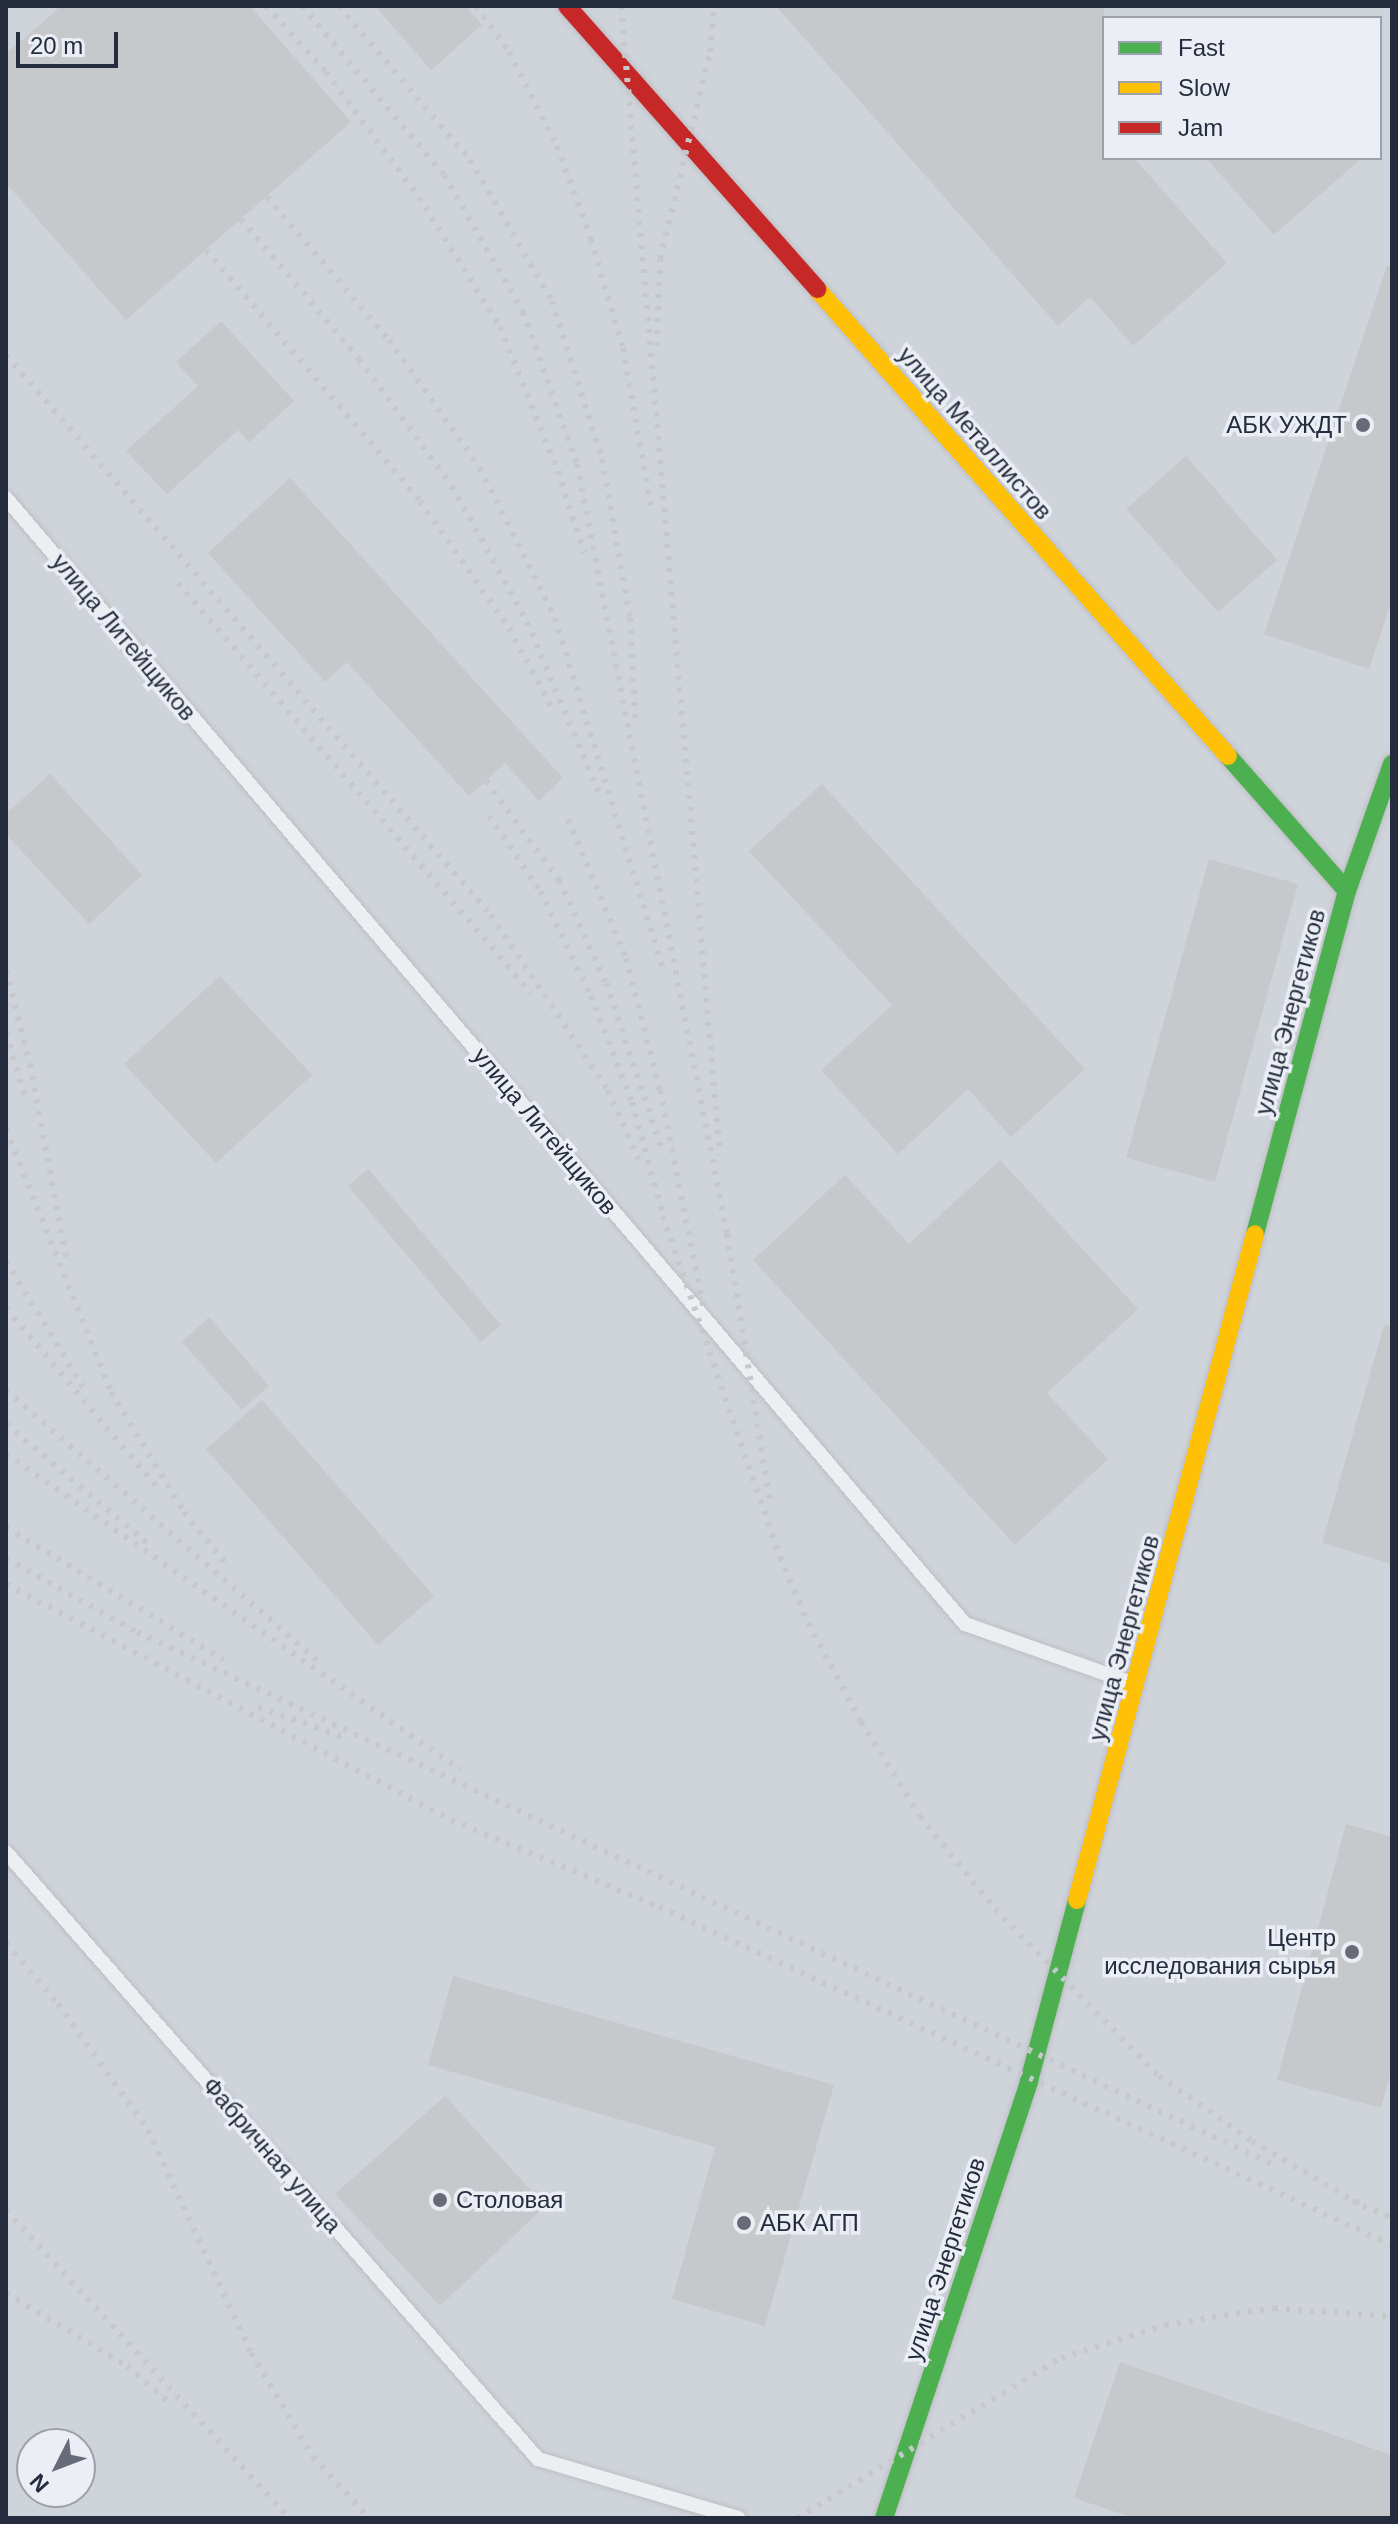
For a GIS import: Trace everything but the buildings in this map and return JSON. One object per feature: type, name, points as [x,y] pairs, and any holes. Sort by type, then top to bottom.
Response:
[{"type":"street","name":"улица Металлистов","points":[[567,6],[1347,891]]},
{"type":"street","name":"улица Энергетиков","points":[[884,2518],[1029,2081],[1347,891],[1392,764]]},
{"type":"lane","name":"улица Литейщиков","points":[[6,498],[965,1624],[1137,1685]]},
{"type":"lane","name":"Фабричная улица","points":[[6,1852],[538,2459],[739,2518]]},
{"type":"shaded area","points":[[6,6],[1392,6],[1392,2518],[6,2518]]},
{"type":"railway","points":[[266,6],[326,72],[419,197],[500,327],[558,471],[584,553]]},
{"type":"railway","points":[[302,6],[444,175],[523,312],[577,464],[727,1234],[770,1502]]},
{"type":"railway","points":[[339,6],[470,160],[552,301],[602,459],[630,618],[636,724]]},
{"type":"railway","points":[[476,6],[509,52],[557,146],[591,239],[623,348],[651,506]]},
{"type":"railway","points":[[621,6],[720,1155]]},
{"type":"railway","points":[[657,346],[660,259],[710,52],[714,6]]},
{"type":"railway","points":[[267,197],[389,340],[480,468],[555,618],[664,973]]},
{"type":"railway","points":[[241,219],[359,359],[452,486],[527,622],[599,793]]},
{"type":"railway","points":[[206,250],[420,501],[509,628],[552,708]]},
{"type":"railway","points":[[6,355],[491,915],[608,1090],[639,1160]]},
{"type":"railway","points":[[178,583],[531,993]]},
{"type":"railway","points":[[486,781],[559,880],[606,983],[661,1146]]},
{"type":"railway","points":[[489,816],[540,891],[591,996],[632,1102],[663,1216],[780,1557],[808,1623],[861,1722],[920,1816],[995,1909],[1159,2076],[1252,2141],[1360,2204]]},
{"type":"railway","points":[[568,819],[626,958],[660,1090],[703,1306]]},
{"type":"railway","points":[[6,970],[30,1064],[67,1262]]},
{"type":"railway","points":[[6,1033],[26,1100]]},
{"type":"railway","points":[[6,1129],[111,1392],[184,1512],[227,1565]]},
{"type":"railway","points":[[6,1261],[83,1387]]},
{"type":"railway","points":[[6,1308],[156,1486]]},
{"type":"railway","points":[[6,1390],[323,1666]]},
{"type":"railway","points":[[6,1424],[153,1548]]},
{"type":"railway","points":[[6,1454],[461,1770]]},
{"type":"railway","points":[[6,1527],[224,1660]]},
{"type":"railway","points":[[6,1558],[137,1632],[1272,2164]]},
{"type":"railway","points":[[6,1584],[451,1820],[659,1907],[1392,2245]]},
{"type":"railway","points":[[258,1707],[349,1739]]},
{"type":"railway","points":[[6,1943],[58,2004],[148,2130],[251,2353],[313,2457],[369,2518]]},
{"type":"railway","points":[[1352,2201],[1392,2218]]},
{"type":"railway","points":[[6,2210],[289,2518]]},
{"type":"railway","points":[[6,2293],[127,2366],[170,2403]]},
{"type":"railway","points":[[797,2518],[1061,2358],[1165,2325],[1274,2308],[1392,2317]]},
{"type":"traffic: fast","points":[[1228,756],[1347,891]]},
{"type":"traffic: fast","points":[[1255,1234],[1347,891],[1392,764]]},
{"type":"traffic: fast","points":[[884,2518],[1029,2081],[1077,1900]]},
{"type":"traffic: slow","points":[[817,289],[1228,756]]},
{"type":"traffic: slow","points":[[1077,1900],[1255,1234]]},
{"type":"traffic: jam","points":[[567,6],[817,289]]},
{"type":"place","name":"АБК УЖДТ","points":[[1363,425]]},
{"type":"place","name":"Центр исследования сырья","points":[[1352,1952]]},
{"type":"place","name":"Столовая","points":[[440,2200]]},
{"type":"place","name":"АБК АГП","points":[[744,2223]]}]
